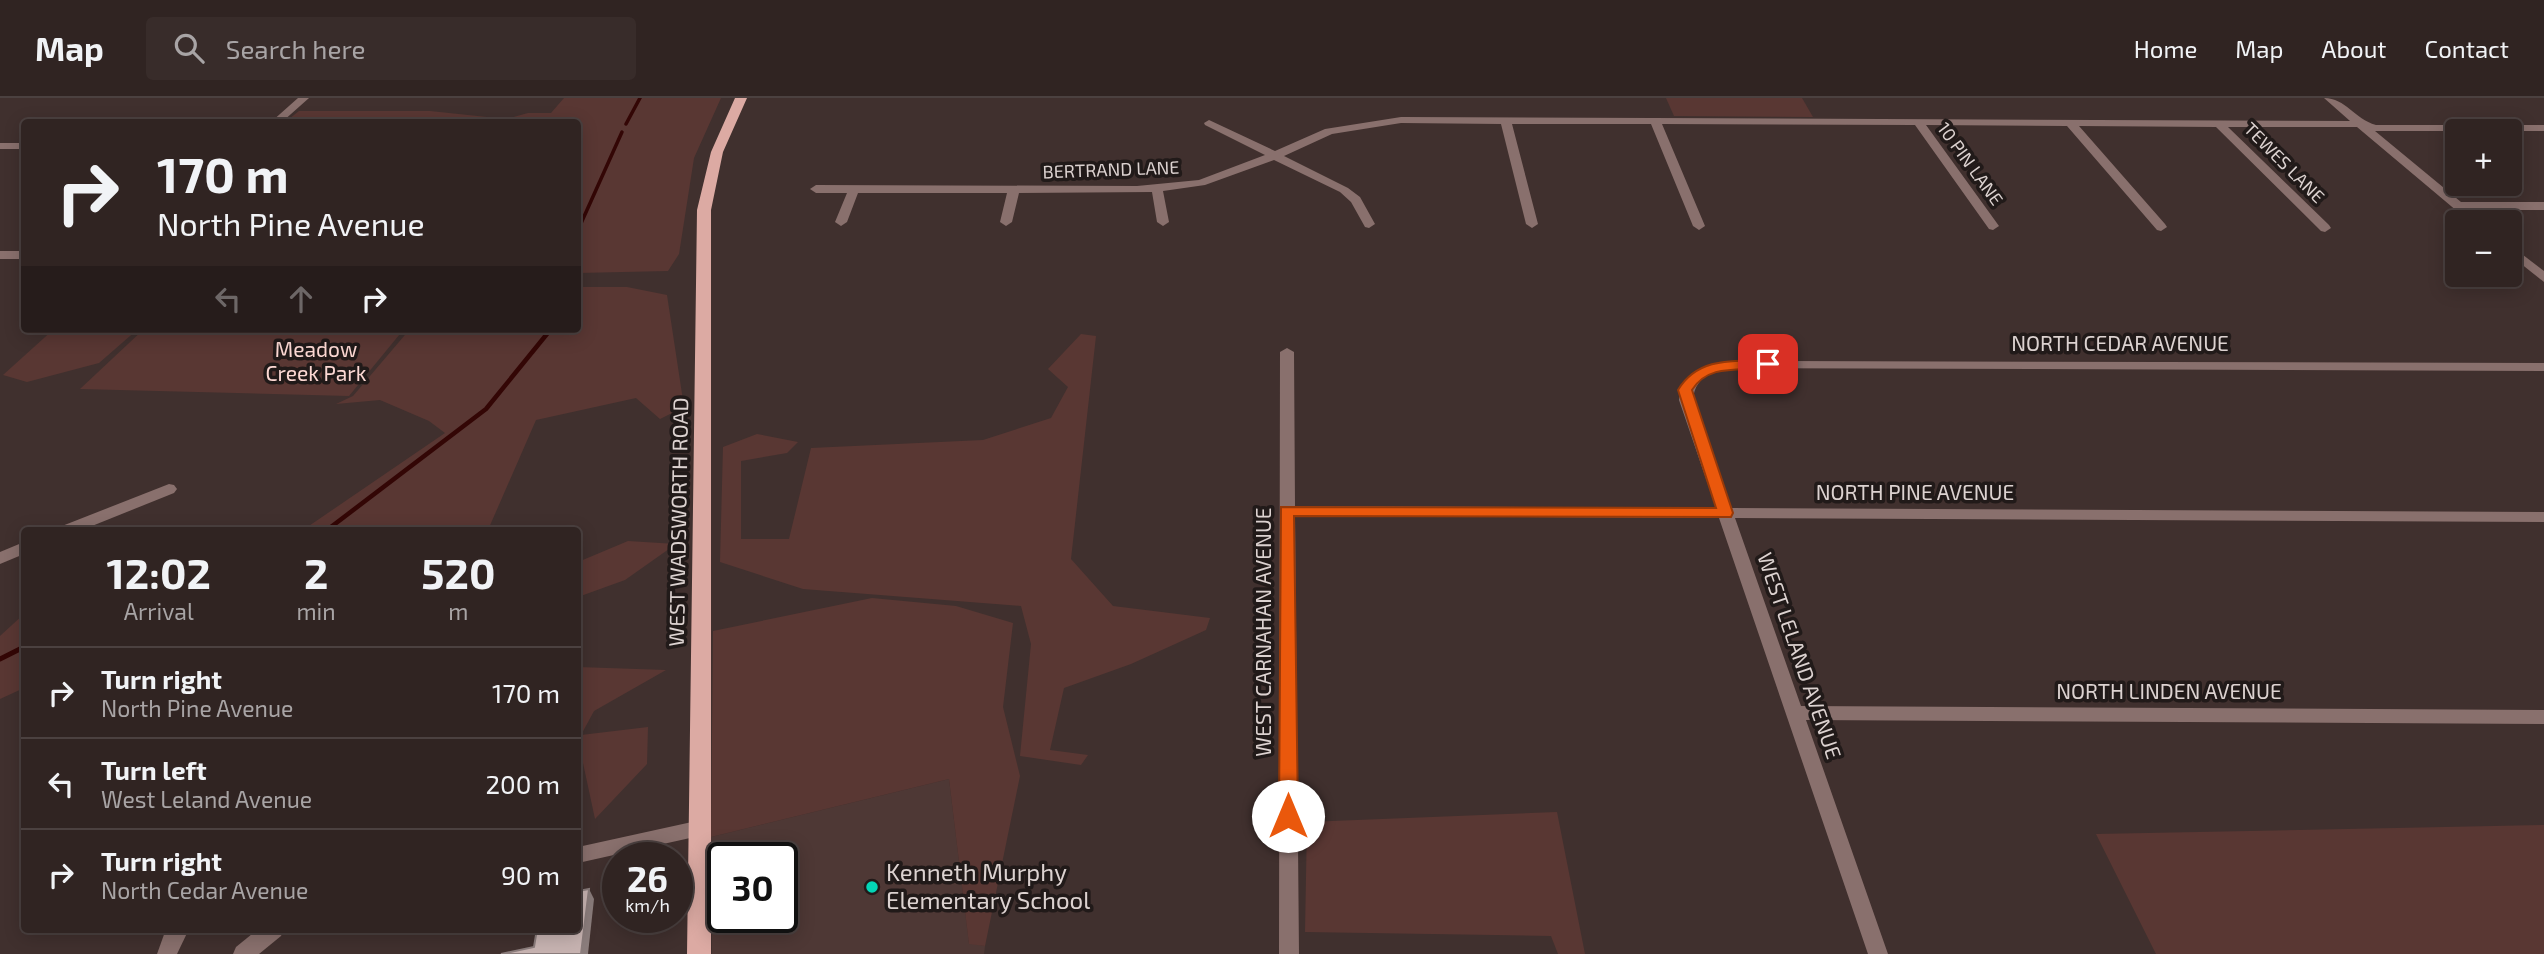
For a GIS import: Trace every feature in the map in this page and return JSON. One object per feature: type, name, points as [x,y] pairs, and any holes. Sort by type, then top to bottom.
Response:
[{"type":"main road","name":"WEST WADSWORTH ROAD","points":[[699,954],[704,210],[712,162],[728,120],[741,98]]},
{"type":"street","points":[[280,119],[304,98]]},
{"type":"street","points":[[2329,98],[2462,210]]},
{"type":"street","points":[[1506,121],[1532,224]]},
{"type":"street","points":[[1655,121],[1699,226]]},
{"type":"street","name":"BERTRAND LANE","points":[[816,189],[1157,189],[1201,183],[1329,131],[1368,123],[1655,121],[2360,124],[2376,128],[2544,128]]},
{"type":"street","points":[[1209,123],[1344,190],[1356,200],[1369,224]]},
{"type":"street","name":"10 PIN LANE","points":[[1919,123],[1993,226]]},
{"type":"street","points":[[2070,123],[2161,227]]},
{"type":"street","name":"TEWES LANE","points":[[2219,124],[2325,228]]},
{"type":"street","points":[[0,146],[21,146]]},
{"type":"street","points":[[841,222],[854,189]]},
{"type":"street","points":[[1157,189],[1163,222]]},
{"type":"street","points":[[1006,222],[1014,190]]},
{"type":"street","points":[[2457,206],[2544,206]]},
{"type":"street","points":[[0,255],[21,255]]},
{"type":"street","points":[[2522,259],[2544,278]]},
{"type":"street","name":"WEST CARNAHAN AVENUE","points":[[1287,352],[1289,954]]},
{"type":"street","name":"NORTH CEDAR AVENUE","points":[[1698,375],[1714,366],[1741,364],[2544,367]]},
{"type":"street","name":"WEST LELAND AVENUE","points":[[1698,375],[1685,390],[1686,400],[1878,954]]},
{"type":"street","points":[[75,527],[169,489]]},
{"type":"street","name":"NORTH PINE AVENUE","points":[[1286,511],[2544,517]]},
{"type":"street","points":[[0,558],[21,549]]},
{"type":"street","name":"NORTH LINDEN AVENUE","points":[[1794,713],[2544,717]]},
{"type":"street","points":[[581,854],[701,828]]},
{"type":"street","points":[[167,954],[176,933]]},
{"type":"street","points":[[243,954],[269,933]]},
{"type":"shaded area","name":"Kenneth Murphy Elementary School","points":[[949,779],[969,943],[985,946],[984,954],[712,954],[712,933],[798,933],[798,842],[711,842],[711,837]]},
{"type":"green space","points":[[564,98],[721,98],[694,158],[679,254],[668,271],[581,273],[581,119],[506,119],[528,113],[551,113]]},
{"type":"green space","points":[[1666,98],[1802,98],[1813,117],[1674,116]]},
{"type":"green space","points":[[299,111],[430,111],[506,119],[289,119]]},
{"type":"green space","points":[[581,287],[627,287],[667,295],[684,407],[660,419],[636,398],[536,420],[489,527],[307,527],[445,433],[429,421],[380,400],[336,404],[353,396],[407,333],[581,333]]},
{"type":"green space","points":[[50,333],[133,333],[99,363],[27,382],[3,375]]},
{"type":"green space","name":"Meadow Creek Park","points":[[140,333],[401,333],[349,396],[80,389]]},
{"type":"green space","points":[[1081,334],[1096,336],[1071,559],[1113,606],[1210,618],[1206,630],[1131,664],[1064,688],[1050,750],[1088,755],[1081,765],[1020,756],[1031,644],[1021,606],[803,589],[720,562],[723,447],[757,434],[798,442],[787,453],[741,461],[741,539],[789,539],[811,448],[983,440],[1051,418],[1068,387],[1048,369]]},
{"type":"green space","points":[[628,541],[676,544],[625,580],[581,596],[581,561]]},
{"type":"green space","points":[[872,598],[956,606],[1013,623],[1003,707],[1020,776],[985,946],[969,944],[949,779],[711,837],[713,631]]},
{"type":"green space","points":[[21,617],[21,689],[0,699],[0,636]]},
{"type":"green space","points":[[581,667],[666,670],[594,711],[581,735]]},
{"type":"green space","points":[[648,727],[647,764],[595,819],[583,763],[581,735]]},
{"type":"green space","points":[[1557,812],[1585,954],[1558,954],[1551,936],[1305,932],[1307,822]]},
{"type":"green space","points":[[2544,825],[2544,954],[2156,954],[2096,834]]},
{"type":"building","points":[[589,889],[581,954],[501,954],[534,947],[536,933],[581,933],[581,890]]},
{"type":"waterway","points":[[626,124],[640,98]]},
{"type":"waterway","points":[[581,223],[622,132]]},
{"type":"waterway","points":[[331,527],[486,409],[548,333]]},
{"type":"waterway","points":[[0,659],[21,648]]},
{"type":"place","name":"Kenneth Murphy Elementary School","points":[[872,887]]},
{"type":"route","points":[[1288,816],[1286,511],[1725,513],[1686,400],[1685,390],[1692,379],[1714,366],[1768,364]]}]
